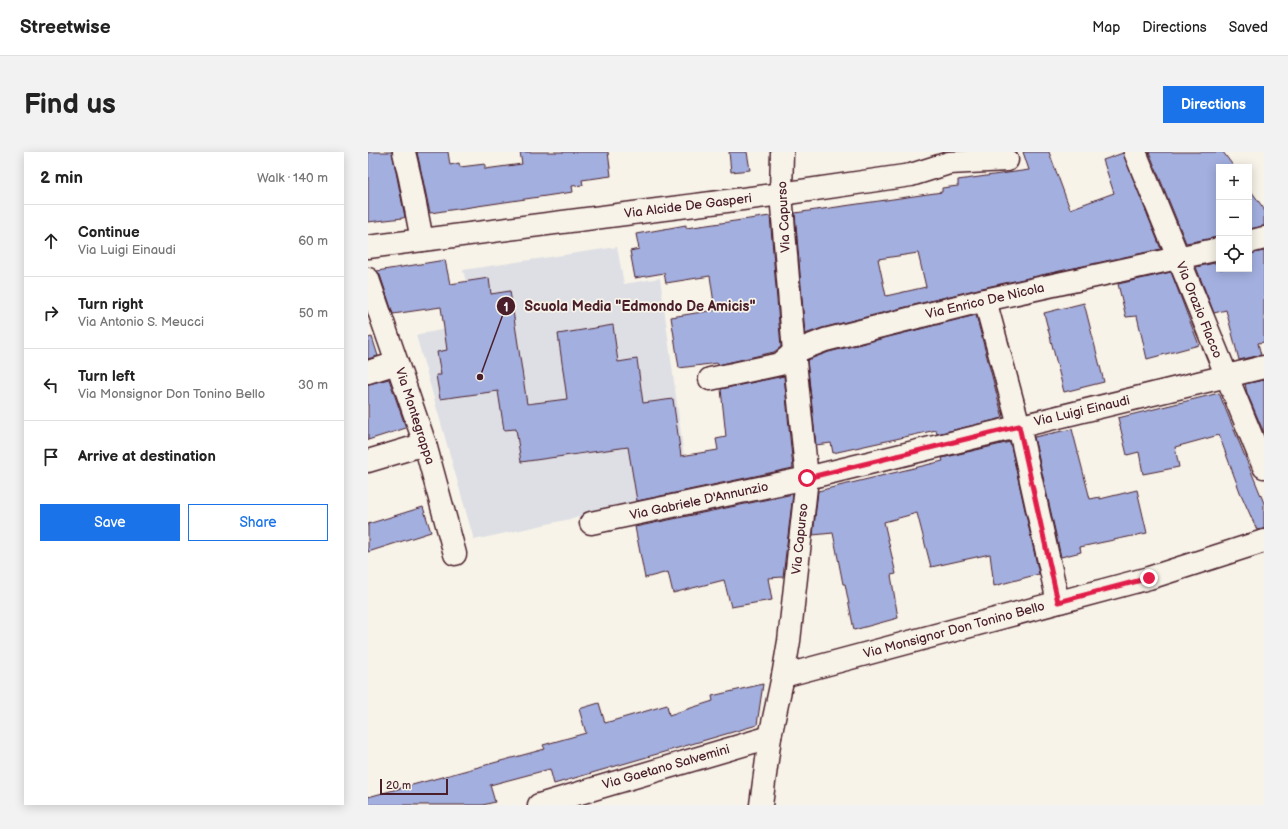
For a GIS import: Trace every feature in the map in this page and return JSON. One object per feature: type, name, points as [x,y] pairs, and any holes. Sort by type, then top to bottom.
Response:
[{"type":"street","points":[[404,152],[422,240]]},
{"type":"street","name":"Via Capurso","points":[[761,805],[770,737],[789,641],[807,478],[794,352],[781,194],[782,152]]},
{"type":"street","name":"Via Orazio Flacco","points":[[1135,152],[1264,467]]},
{"type":"street","name":"Via Alcide De Gasperi","points":[[368,247],[781,194],[911,175],[954,158],[1006,160]]},
{"type":"street","points":[[1252,241],[1264,238]]},
{"type":"street","name":"Via Enrico De Nicola","points":[[710,379],[780,364],[794,352],[825,340],[985,300],[1216,250]]},
{"type":"street","name":"Via Montegrappa","points":[[368,279],[425,444],[455,554]]},
{"type":"street","points":[[985,300],[1019,426],[1058,602]]},
{"type":"street","points":[[368,372],[398,363]]},
{"type":"street","name":"Via Luigi Einaudi","points":[[807,478],[1264,367]]},
{"type":"street","points":[[368,461],[425,444]]},
{"type":"street","name":"Via Gabriele D'Annunzio","points":[[591,523],[807,478]]},
{"type":"street","name":"Via Monsignor Don Tonino Bello","points":[[783,676],[1149,578],[1264,541]]},
{"type":"street","name":"Via Gaetano Salvemini","points":[[539,805],[770,737]]},
{"type":"shaded area","points":[[617,247],[624,284],[660,278],[689,493],[474,540],[416,335],[476,323],[463,270]]},
{"type":"building","points":[[368,152],[392,152],[405,217],[368,222]]},
{"type":"building","points":[[417,152],[448,152],[450,165],[459,163],[460,167],[485,164],[485,169],[522,164],[520,152],[608,152],[611,176],[582,180],[583,185],[572,186],[573,192],[430,213]]},
{"type":"building","points":[[729,152],[747,152],[750,170],[731,172]]},
{"type":"building","points":[[1023,152],[1049,152],[1070,209],[1114,193],[1103,160],[1123,153],[1161,249],[982,288],[822,328],[805,334],[795,213],[942,192],[942,188],[958,186],[958,180],[1029,170]],"holes":[[[918,253],[926,287],[886,296],[878,259]]]},
{"type":"building","points":[[1149,152],[1223,152],[1232,164],[1216,164],[1216,238],[1186,243]]},
{"type":"building","points":[[1252,192],[1264,209],[1264,226],[1252,228]]},
{"type":"building","points":[[770,216],[781,347],[774,352],[718,365],[718,363],[679,368],[671,317],[715,310],[710,276],[666,283],[664,273],[635,278],[630,251],[639,249],[636,234],[686,225],[686,228]]},
{"type":"building","points":[[1264,251],[1264,342],[1258,343],[1261,355],[1239,360],[1226,310],[1214,313],[1196,267],[1216,263],[1216,272],[1252,272],[1252,253]]},
{"type":"building","points":[[445,260],[450,284],[489,278],[491,294],[510,291],[527,404],[567,399],[558,334],[613,325],[618,362],[637,359],[643,403],[673,399],[681,456],[718,450],[716,439],[726,437],[721,389],[784,376],[793,468],[637,501],[628,447],[521,462],[516,429],[504,430],[498,391],[440,399],[436,375],[441,375],[437,352],[447,350],[441,307],[393,314],[380,275],[377,271]]},
{"type":"building","points":[[1171,272],[1199,345],[1147,359],[1137,316],[1126,317],[1118,284]]},
{"type":"building","points":[[1084,303],[1104,382],[1064,392],[1044,313]]},
{"type":"building","points":[[976,315],[1003,418],[937,434],[936,430],[833,453],[831,443],[816,445],[807,360],[829,352]]},
{"type":"building","points":[[372,337],[378,356],[368,359],[368,338]]},
{"type":"building","points":[[389,379],[406,428],[368,440],[368,384]]},
{"type":"building","points":[[1264,380],[1264,433],[1247,393],[1245,384]]},
{"type":"building","points":[[1219,393],[1264,503],[1264,529],[1257,530],[1240,492],[1219,435],[1175,447],[1179,467],[1143,474],[1139,452],[1127,455],[1118,418]]},
{"type":"building","points":[[1072,429],[1090,499],[1100,497],[1100,499],[1137,490],[1147,533],[1080,547],[1081,552],[1061,557],[1034,437]]},
{"type":"building","points":[[1010,442],[1039,574],[994,586],[990,554],[931,567],[917,513],[884,522],[896,574],[891,575],[898,618],[854,630],[833,533],[813,535],[818,491],[943,461],[942,458]]},
{"type":"building","points":[[793,494],[783,577],[768,578],[772,600],[731,607],[724,580],[673,593],[668,572],[645,578],[635,527]]},
{"type":"building","points":[[423,507],[431,532],[368,552],[368,524]]},
{"type":"building","points":[[763,684],[757,725],[554,784],[550,769],[490,785],[495,802],[483,805],[368,805],[368,797],[545,749],[543,745],[586,733],[579,709],[599,703],[605,723],[667,705],[669,715],[713,701],[712,696]]},
{"type":"place","name":"Scuola Media \"Edmondo De Amicis\"","points":[[480,377]]},
{"type":"route","points":[[807,478],[1019,426],[1058,602],[1149,578]]}]
